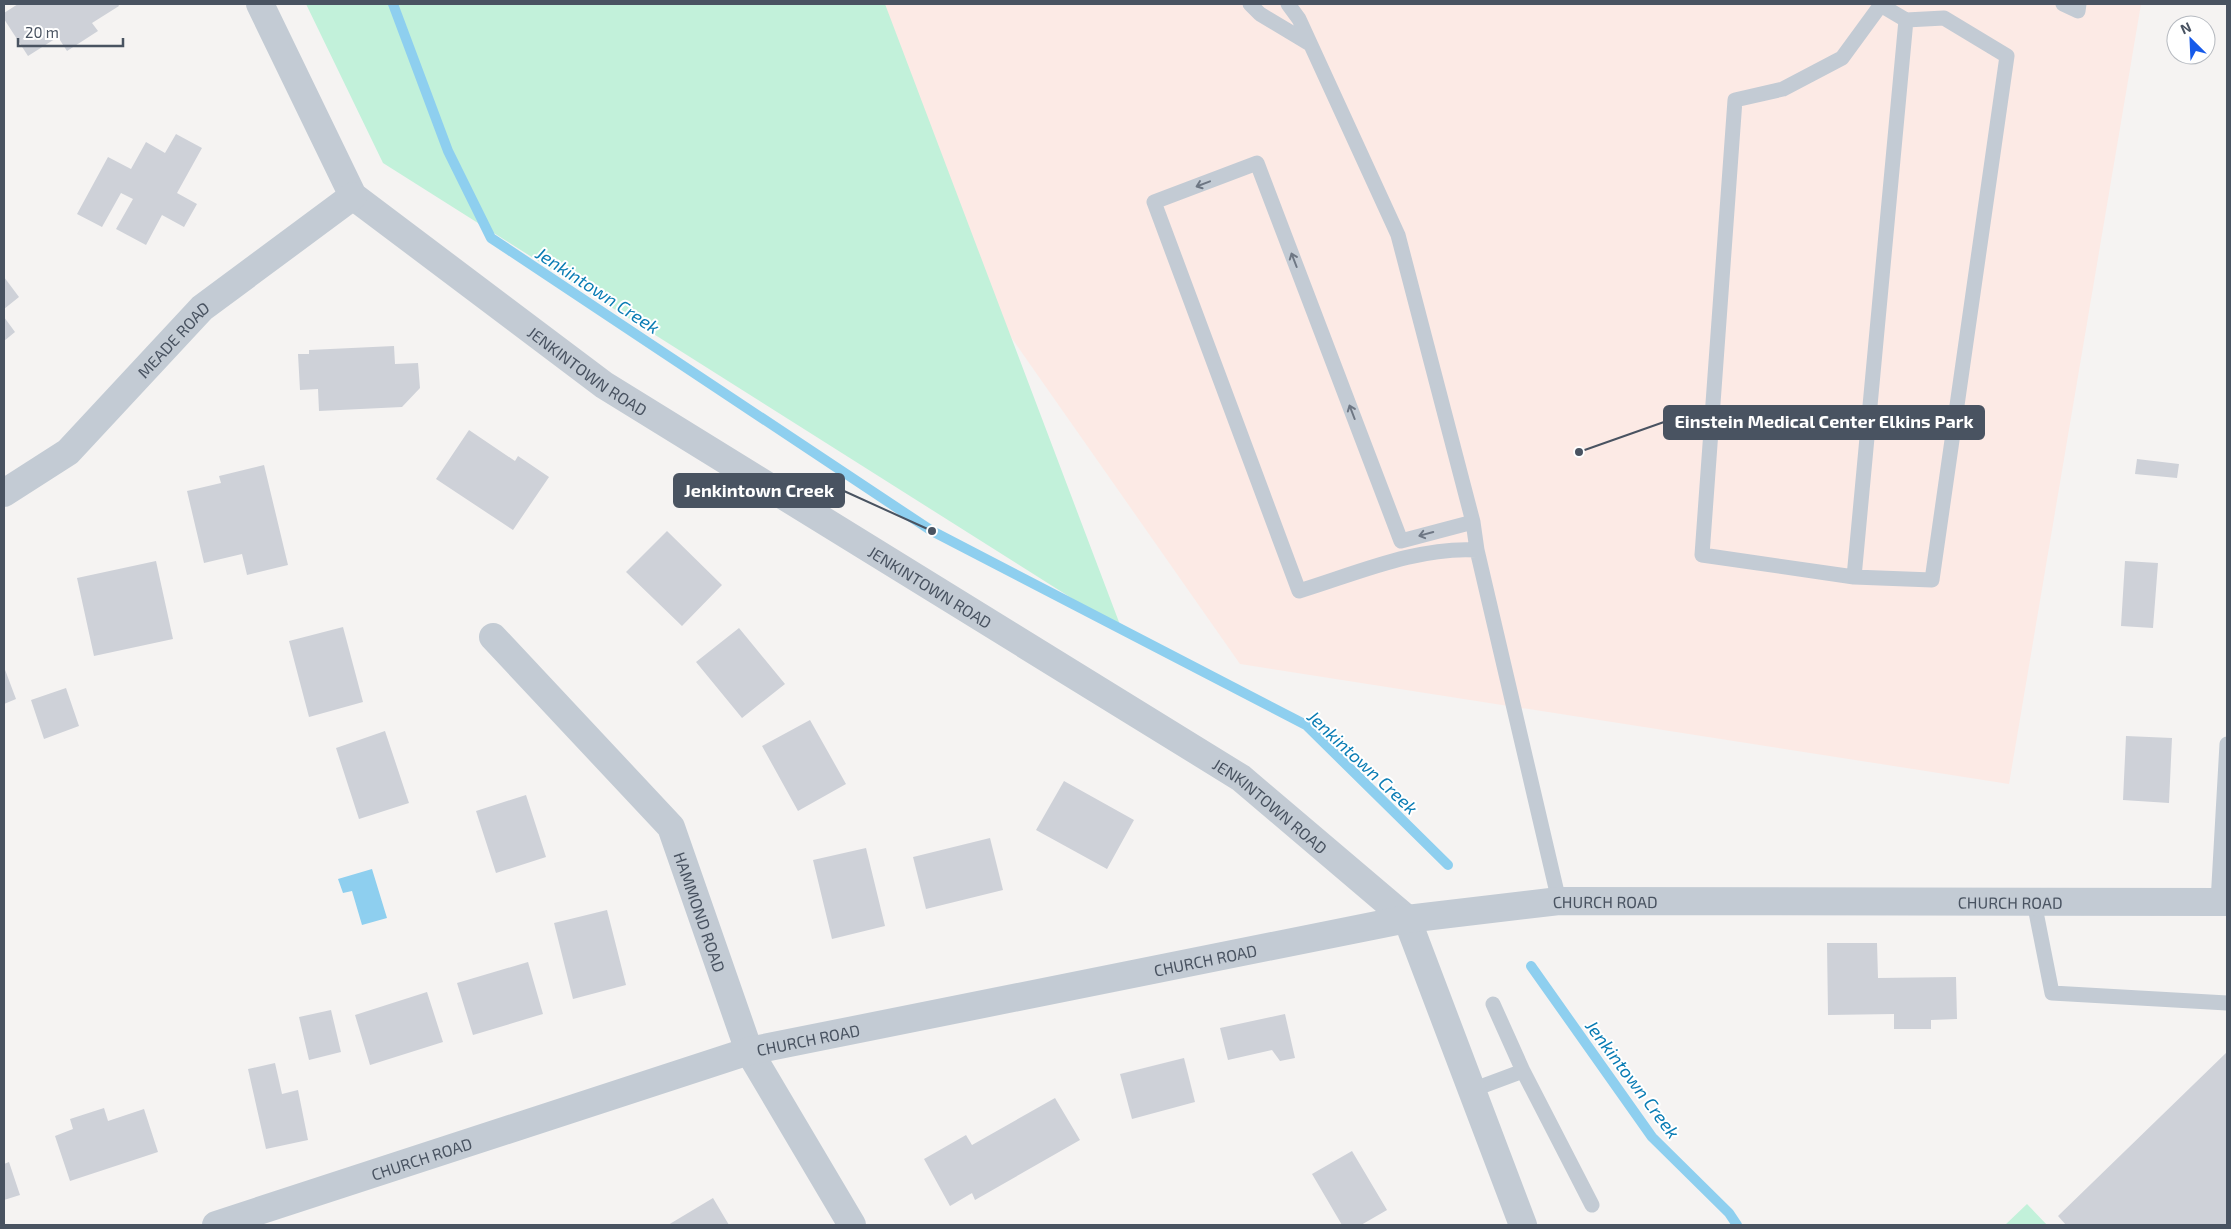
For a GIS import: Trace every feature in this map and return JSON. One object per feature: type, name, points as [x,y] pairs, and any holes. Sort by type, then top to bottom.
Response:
[{"type":"street","name":"JENKINTOWN ROAD","points":[[260,4],[353,196],[604,384],[1242,778],[1408,920],[1524,1225]]},
{"type":"street","name":"MEADE ROAD","points":[[4,493],[68,452],[202,308],[353,196]]},
{"type":"street","name":"HAMMOND ROAD","points":[[493,637],[671,827],[749,1051],[852,1225]]},
{"type":"street","name":"CHURCH ROAD","points":[[216,1225],[749,1051],[1408,920],[1559,901],[2223,902]]},
{"type":"lane","points":[[1250,4],[1260,14],[1310,44]]},
{"type":"lane","points":[[1288,4],[1299,19],[1398,235],[1473,522],[1477,550],[1559,901]]},
{"type":"lane","points":[[2063,4],[2078,11],[2079,4]]},
{"type":"lane","points":[[1879,5],[1906,20],[1944,18],[2007,56],[1932,580],[1854,577],[1702,555],[1735,100],[1783,89],[1842,58],[1879,5]]},
{"type":"lane","points":[[1854,577],[1906,20]]},
{"type":"lane","points":[[1473,522],[1401,540],[1257,163],[1154,202],[1299,591],[1421,554],[1455,549],[1477,550]]},
{"type":"lane","points":[[2223,902],[2227,744]]},
{"type":"lane","points":[[2034,902],[2052,993],[2227,1003]]},
{"type":"lane","points":[[1493,1004],[1523,1071],[1592,1205]]},
{"type":"lane","points":[[1472,1090],[1523,1071]]},
{"type":"shaded area","points":[[807,4],[2141,4],[2009,784],[1240,664],[943,240]]},
{"type":"green space","points":[[306,4],[885,4],[1122,630],[383,163]]},
{"type":"green space","points":[[2027,1204],[2047,1225],[2005,1225]]},
{"type":"water","points":[[372,869],[387,918],[362,925],[352,891],[343,893],[338,879]]},
{"type":"building","points":[[18,4],[118,4],[119,6],[92,23],[98,31],[67,51],[58,37],[28,56],[4,19],[4,13]]},
{"type":"building","points":[[176,134],[202,148],[177,193],[197,204],[184,227],[162,215],[146,245],[116,229],[133,199],[121,193],[102,227],[77,214],[108,157],[131,169],[146,142],[165,153]]},
{"type":"building","points":[[4,277],[19,297],[4,309]]},
{"type":"building","points":[[4,317],[15,332],[4,341]]},
{"type":"building","points":[[394,346],[395,364],[418,363],[420,388],[402,407],[319,411],[318,389],[300,390],[298,354],[309,354],[309,350]]},
{"type":"building","points":[[469,430],[515,461],[518,456],[549,477],[513,530],[436,479]]},
{"type":"building","points":[[2137,459],[2179,464],[2177,478],[2135,474]]},
{"type":"building","points":[[264,465],[288,565],[247,575],[242,554],[204,563],[187,491],[221,483],[219,476]]},
{"type":"building","points":[[667,531],[722,585],[682,626],[626,572]]},
{"type":"building","points":[[156,561],[173,639],[94,656],[77,578]]},
{"type":"building","points":[[2125,561],[2158,563],[2153,628],[2121,626]]},
{"type":"building","points":[[343,627],[363,702],[309,717],[289,641]]},
{"type":"building","points":[[739,628],[785,684],[742,718],[696,662]]},
{"type":"building","points":[[4,667],[16,699],[4,704]]},
{"type":"building","points":[[66,688],[79,726],[44,739],[31,700]]},
{"type":"building","points":[[810,720],[846,784],[798,811],[762,746]]},
{"type":"building","points":[[385,731],[409,803],[359,819],[336,748]]},
{"type":"building","points":[[2126,736],[2172,738],[2169,803],[2123,800]]},
{"type":"building","points":[[1064,781],[1134,820],[1107,869],[1036,830]]},
{"type":"building","points":[[526,795],[546,857],[496,873],[476,811]]},
{"type":"building","points":[[990,838],[1003,890],[926,909],[913,857]]},
{"type":"building","points":[[866,848],[885,926],[832,939],[813,860]]},
{"type":"building","points":[[607,910],[626,985],[573,999],[554,923]]},
{"type":"building","points":[[1827,943],[1877,943],[1878,978],[1956,977],[1957,1019],[1931,1020],[1931,1029],[1894,1029],[1894,1014],[1828,1015]]},
{"type":"building","points":[[528,962],[543,1014],[473,1035],[457,983]]},
{"type":"building","points":[[427,992],[443,1042],[370,1065],[355,1015]]},
{"type":"building","points":[[331,1010],[341,1052],[309,1060],[299,1017]]},
{"type":"building","points":[[1285,1014],[1295,1058],[1280,1061],[1272,1050],[1228,1060],[1220,1028]]},
{"type":"building","points":[[2227,1052],[2227,1225],[2066,1225],[2058,1216]]},
{"type":"building","points":[[1184,1058],[1195,1102],[1132,1119],[1120,1074]]},
{"type":"building","points":[[275,1063],[282,1094],[298,1090],[308,1140],[266,1149],[248,1069]]},
{"type":"building","points":[[1055,1098],[1080,1140],[975,1200],[972,1193],[950,1206],[924,1159],[966,1135],[972,1145]]},
{"type":"building","points":[[104,1108],[108,1121],[144,1109],[158,1152],[70,1181],[55,1136],[73,1129],[70,1119]]},
{"type":"building","points":[[1352,1151],[1387,1210],[1361,1225],[1342,1225],[1312,1174]]},
{"type":"building","points":[[9,1162],[20,1195],[4,1200],[4,1164]]},
{"type":"building","points":[[713,1198],[729,1225],[668,1225]]},
{"type":"waterway","name":"Jenkintown Creek","points":[[393,4],[448,151],[491,238],[932,531],[1306,725],[1448,865]]},
{"type":"waterway","name":"Jenkintown Creek","points":[[1531,966],[1652,1137],[1729,1213],[1737,1225]]},
{"type":"place","name":"Einstein Medical Center Elkins Park","points":[[1579,452]]},
{"type":"place","name":"Jenkintown Creek","points":[[932,531]]}]
